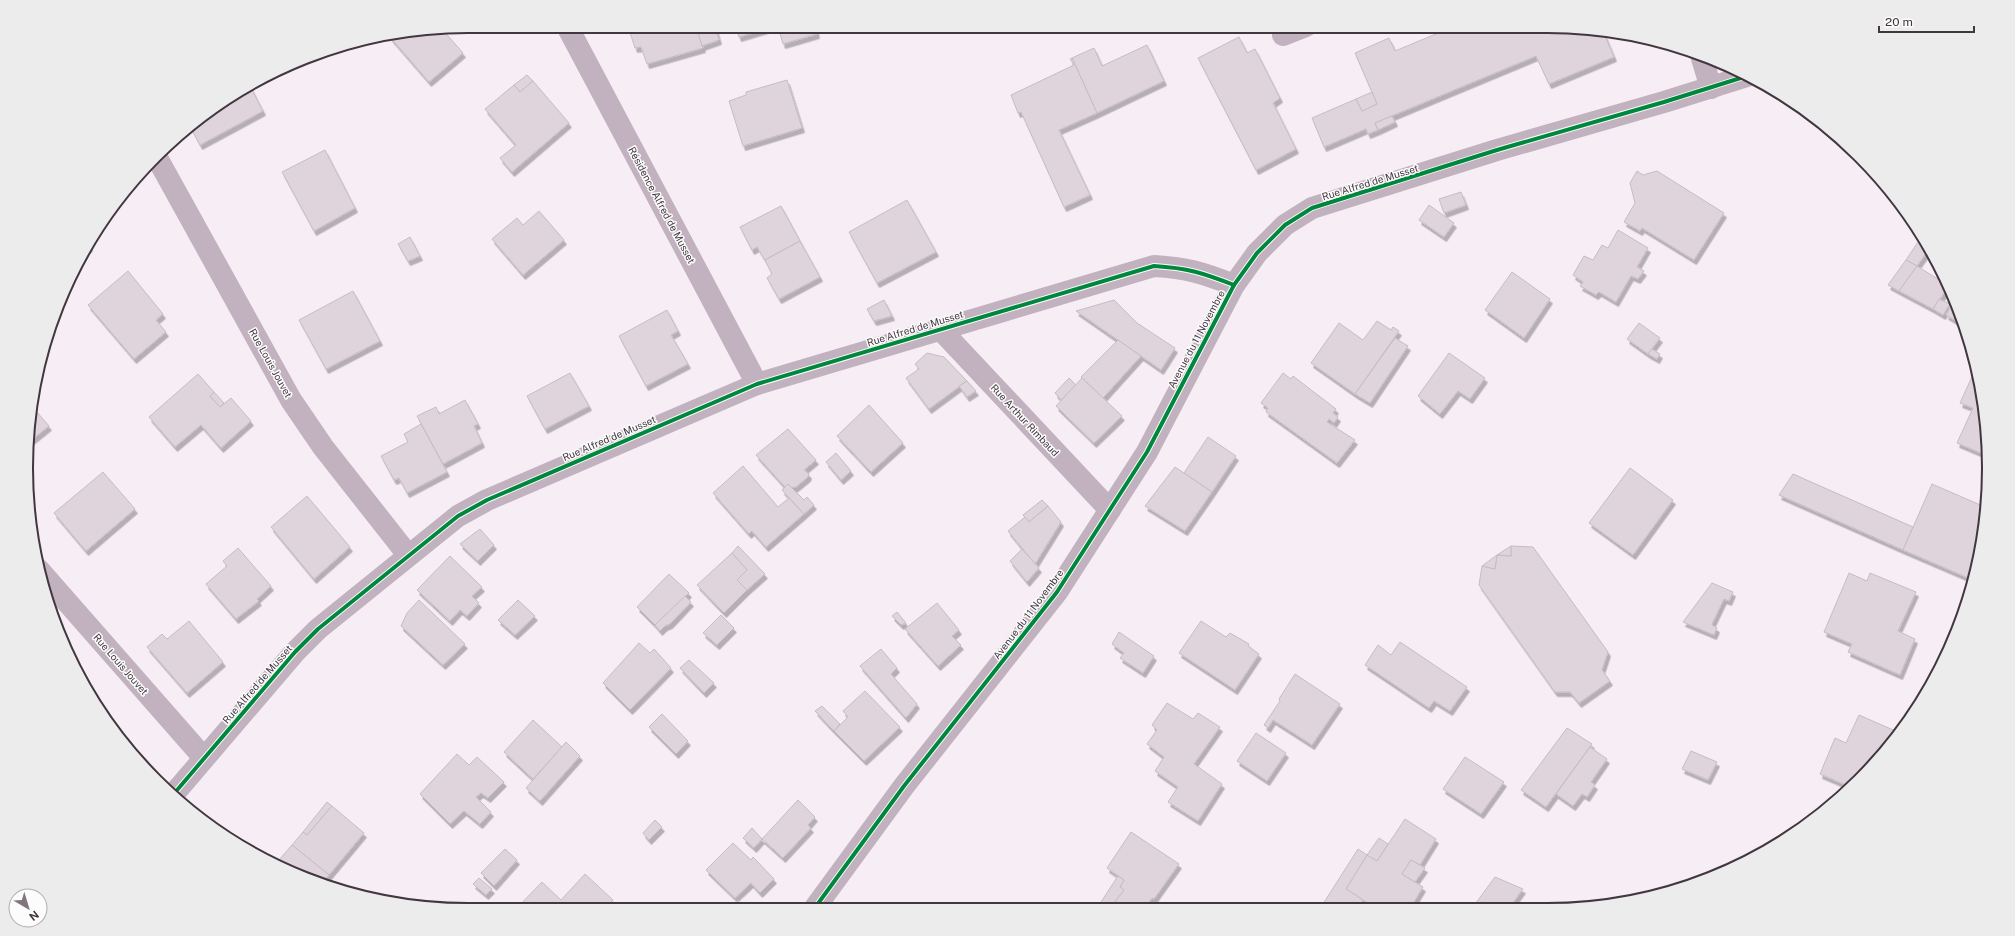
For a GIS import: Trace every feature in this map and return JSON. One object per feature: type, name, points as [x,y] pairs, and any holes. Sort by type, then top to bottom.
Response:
[{"type":"street","name":"Résidence Alfred de Musset","points":[[571,33],[757,384]]},
{"type":"street","points":[[1283,35],[1288,33]]},
{"type":"street","points":[[1702,62],[1711,88]]},
{"type":"street","name":"Rue Alfred de Musset","points":[[176,791],[295,652],[318,629],[458,516],[486,500],[757,384],[1154,266],[1179,267],[1201,272],[1234,285],[1257,253],[1285,226],[1312,208],[1497,150],[1740,78]]},
{"type":"street","name":"Rue Louis Jouvet","points":[[159,161],[291,400],[323,447],[408,555]]},
{"type":"street","name":"Avenue du 11 Novembre","points":[[818,903],[904,786],[1057,592],[1147,452],[1234,285]]},
{"type":"street","name":"Rue Arthur Rimbaud","points":[[940,329],[1110,510]]},
{"type":"street","name":"Rue Louis Jouvet","points":[[48,580],[204,758]]},
{"type":"building","points":[[630,33],[698,33],[703,48],[647,64],[641,47],[635,48]]},
{"type":"building","points":[[698,33],[717,33],[719,40],[702,46]]},
{"type":"building","points":[[738,33],[752,33],[739,37]]},
{"type":"building","points":[[780,33],[817,33],[817,34],[783,44]]},
{"type":"building","points":[[1438,33],[1547,33],[1606,37],[1614,57],[1549,84],[1536,56],[1375,123],[1378,130],[1368,134],[1366,129],[1324,147],[1312,118],[1356,99],[1362,111],[1377,104],[1355,53],[1389,38],[1395,51]]},
{"type":"building","points":[[446,34],[463,53],[429,82],[392,40]]},
{"type":"building","points":[[1239,37],[1247,53],[1255,49],[1280,98],[1273,103],[1296,149],[1256,170],[1198,58]]},
{"type":"building","points":[[1147,45],[1164,81],[1097,113],[1072,58],[1094,48],[1102,66]]},
{"type":"building","points":[[1072,58],[1097,113],[1059,130],[1090,195],[1064,207],[1021,112],[1018,113],[1011,95],[1074,65],[1070,59]]},
{"type":"building","points":[[527,75],[533,81],[520,92],[514,85]]},
{"type":"building","points":[[787,80],[802,128],[743,146],[729,101],[746,95],[746,92]]},
{"type":"building","points":[[533,81],[569,123],[512,172],[500,158],[516,145],[485,109],[514,85],[520,92]]},
{"type":"building","points":[[252,90],[263,111],[200,145],[193,131],[226,106]]},
{"type":"building","points":[[1372,92],[1377,104],[1362,111],[1356,99]]},
{"type":"building","points":[[1392,116],[1395,122],[1378,130],[1375,123]]},
{"type":"building","points":[[325,150],[355,208],[314,231],[282,172]]},
{"type":"building","points":[[1637,171],[1643,175],[1657,171],[1724,213],[1694,260],[1642,228],[1640,231],[1624,222],[1635,203],[1630,183]]},
{"type":"building","points":[[1461,192],[1466,205],[1444,213],[1439,199]]},
{"type":"building","points":[[907,200],[936,252],[877,283],[849,232]]},
{"type":"building","points":[[1429,205],[1454,223],[1444,237],[1419,220]]},
{"type":"building","points":[[781,206],[800,241],[765,260],[757,247],[752,250],[740,227]]},
{"type":"building","points":[[539,211],[564,240],[523,275],[492,239],[517,218],[523,225]]},
{"type":"building","points":[[1618,230],[1648,248],[1637,267],[1644,271],[1638,279],[1631,276],[1616,302],[1599,292],[1596,295],[1580,286],[1583,282],[1573,275],[1584,256],[1593,260],[1602,245],[1608,248]]},
{"type":"building","points":[[410,237],[420,256],[408,261],[398,244]]},
{"type":"building","points":[[800,241],[820,277],[779,299],[767,278],[772,274],[765,260]]},
{"type":"building","points":[[1918,242],[1926,254],[1917,266],[1906,260]]},
{"type":"building","points":[[1906,260],[1917,266],[1899,291],[1888,285]]},
{"type":"building","points":[[1917,266],[1939,280],[1945,292],[1933,309],[1899,291]]},
{"type":"building","points":[[128,271],[163,314],[156,320],[166,332],[134,359],[88,305]]},
{"type":"building","points":[[1512,272],[1550,299],[1524,338],[1485,310]]},
{"type":"building","points":[[353,291],[380,341],[326,369],[299,320]]},
{"type":"building","points":[[1939,299],[1950,304],[1943,315],[1933,309]]},
{"type":"building","points":[[884,300],[892,316],[874,321],[867,309]]},
{"type":"building","points":[[1114,300],[1137,323],[1175,348],[1161,370],[1076,311]]},
{"type":"building","points":[[1951,307],[1956,321],[1946,315]]},
{"type":"building","points":[[667,310],[678,331],[671,335],[688,364],[646,386],[619,336]]},
{"type":"building","points":[[1377,321],[1391,330],[1393,327],[1399,331],[1355,394],[1311,363],[1339,323],[1363,340]]},
{"type":"building","points":[[1639,323],[1660,338],[1648,354],[1627,339]]},
{"type":"building","points":[[1395,338],[1408,346],[1370,403],[1355,394]]},
{"type":"building","points":[[1118,340],[1141,356],[1103,398],[1081,377]]},
{"type":"building","points":[[1652,349],[1660,354],[1657,359],[1648,354]]},
{"type":"building","points":[[927,353],[944,357],[967,381],[929,409],[906,378],[919,369],[915,364]]},
{"type":"building","points":[[1449,353],[1485,378],[1470,399],[1458,391],[1440,414],[1418,396]]},
{"type":"building","points":[[570,373],[589,406],[545,429],[527,396]]},
{"type":"building","points":[[1283,373],[1291,379],[1293,376],[1336,409],[1333,413],[1338,417],[1334,423],[1329,419],[1327,422],[1355,440],[1337,463],[1266,412],[1268,408],[1261,403]]},
{"type":"building","points":[[198,374],[214,392],[210,396],[220,407],[231,398],[251,421],[221,448],[201,425],[175,447],[149,417]]},
{"type":"building","points":[[1972,376],[1978,411],[1981,453],[1957,443],[1973,408],[1960,403]]},
{"type":"building","points":[[1069,378],[1076,385],[1061,400],[1055,393]]},
{"type":"building","points":[[1082,378],[1122,416],[1094,443],[1056,406]]},
{"type":"building","points":[[967,381],[976,391],[967,397],[959,386]]},
{"type":"building","points":[[214,392],[224,403],[220,407],[210,396]]},
{"type":"building","points":[[465,400],[478,424],[474,426],[482,443],[443,464],[417,416],[436,407],[439,414]]},
{"type":"building","points":[[869,405],[903,443],[871,472],[837,436]]},
{"type":"building","points":[[37,412],[49,426],[34,438]]},
{"type":"building","points":[[421,424],[447,472],[407,493],[399,478],[394,480],[381,456],[408,442],[404,434]]},
{"type":"building","points":[[788,429],[816,460],[804,470],[809,474],[808,477],[796,487],[791,488],[788,484],[785,487],[756,455]]},
{"type":"building","points":[[1208,437],[1236,456],[1212,492],[1184,473]]},
{"type":"building","points":[[836,453],[851,471],[841,480],[826,462]]},
{"type":"building","points":[[743,466],[778,507],[789,498],[804,514],[766,547],[752,531],[749,534],[713,493]]},
{"type":"building","points":[[1175,467],[1212,492],[1185,531],[1145,506]]},
{"type":"building","points":[[1630,468],[1673,500],[1633,555],[1589,523]]},
{"type":"building","points":[[103,472],[135,509],[86,551],[54,513]]},
{"type":"building","points":[[1793,474],[1913,527],[1903,550],[1779,495]]},
{"type":"building","points":[[788,484],[804,500],[807,497],[814,505],[804,514],[782,490]]},
{"type":"building","points":[[1932,484],[1980,505],[1974,553],[1968,578],[1903,550]]},
{"type":"building","points":[[307,496],[350,547],[314,579],[271,527]]},
{"type":"building","points":[[1042,500],[1048,506],[1029,522],[1023,515]]},
{"type":"building","points":[[1048,506],[1061,522],[1035,564],[1008,531],[1025,517],[1029,522]]},
{"type":"building","points":[[480,529],[494,545],[478,561],[460,544]]},
{"type":"building","points":[[738,546],[765,574],[747,590],[737,580],[747,570],[732,553]]},
{"type":"building","points":[[1511,546],[1533,547],[1608,652],[1602,670],[1610,681],[1579,703],[1570,692],[1555,692],[1479,585],[1482,566],[1495,569],[1497,555],[1511,556]]},
{"type":"building","points":[[1511,546],[1511,556],[1497,555]]},
{"type":"building","points":[[238,548],[271,586],[257,599],[259,601],[236,619],[206,584],[227,566],[223,561]]},
{"type":"building","points":[[1022,549],[1039,568],[1027,582],[1010,561]]},
{"type":"building","points":[[732,553],[747,570],[737,580],[747,590],[724,613],[697,585]]},
{"type":"building","points":[[1497,555],[1495,569],[1482,566]]},
{"type":"building","points":[[450,556],[482,587],[472,596],[479,603],[467,616],[460,610],[450,621],[417,590]]},
{"type":"building","points":[[1849,573],[1867,581],[1870,573],[1916,592],[1898,631],[1915,639],[1900,675],[1848,652],[1852,644],[1824,632]]},
{"type":"building","points":[[669,574],[689,593],[655,625],[637,607]]},
{"type":"building","points":[[1712,583],[1733,592],[1729,601],[1724,599],[1713,622],[1712,625],[1717,628],[1714,635],[1683,622]]},
{"type":"building","points":[[685,596],[691,602],[670,624],[665,626],[660,631],[655,625]]},
{"type":"building","points":[[419,600],[465,644],[443,665],[401,626],[407,613]]},
{"type":"building","points":[[518,600],[535,616],[515,635],[498,620]]},
{"type":"building","points":[[937,603],[959,630],[952,636],[961,645],[938,666],[905,629]]},
{"type":"building","points":[[897,612],[906,623],[901,625],[892,616]]},
{"type":"building","points":[[721,615],[734,628],[717,645],[703,633]]},
{"type":"building","points":[[189,621],[223,662],[187,693],[147,647],[162,634],[167,639]]},
{"type":"building","points":[[1201,621],[1226,637],[1230,633],[1249,644],[1248,646],[1259,654],[1235,690],[1179,653]]},
{"type":"building","points":[[1119,632],[1154,656],[1143,673],[1120,658],[1124,653],[1112,644]]},
{"type":"building","points":[[1400,642],[1467,687],[1450,711],[1434,701],[1429,708],[1365,665],[1378,645],[1391,655]]},
{"type":"building","points":[[639,643],[650,653],[654,649],[671,668],[630,710],[603,683]]},
{"type":"building","points":[[881,649],[897,668],[891,674],[917,704],[906,718],[860,666]]},
{"type":"building","points":[[689,660],[714,683],[704,693],[680,668]]},
{"type":"building","points":[[1295,674],[1340,704],[1312,745],[1273,720],[1268,728],[1264,725],[1280,701],[1279,699]]},
{"type":"building","points":[[865,691],[900,727],[864,761],[834,731],[848,717],[843,711]]},
{"type":"building","points":[[1167,703],[1193,719],[1198,713],[1220,727],[1194,764],[1222,784],[1198,821],[1168,802],[1178,787],[1155,771],[1164,757],[1147,744],[1157,730],[1152,725]]},
{"type":"building","points":[[822,706],[840,724],[834,731],[815,711]]},
{"type":"building","points":[[662,714],[688,741],[676,754],[649,727]]},
{"type":"building","points":[[1859,715],[1894,730],[1874,755],[1845,785],[1820,774],[1835,738],[1846,743]]},
{"type":"building","points":[[533,720],[562,747],[533,779],[504,752]]},
{"type":"building","points":[[1567,728],[1592,744],[1546,807],[1521,790]]},
{"type":"building","points":[[1256,733],[1286,753],[1267,781],[1237,761]]},
{"type":"building","points":[[566,742],[580,756],[540,801],[526,788]]},
{"type":"building","points":[[1590,747],[1607,759],[1591,782],[1595,785],[1587,797],[1582,794],[1573,806],[1556,794]]},
{"type":"building","points":[[1691,751],[1717,762],[1708,780],[1682,769]]},
{"type":"building","points":[[457,754],[469,765],[477,757],[504,782],[488,798],[481,793],[476,797],[491,812],[480,824],[464,811],[450,824],[420,794]]},
{"type":"building","points":[[1465,757],[1504,782],[1481,814],[1443,789]]},
{"type":"building","points":[[798,800],[815,817],[808,825],[811,828],[783,858],[762,839]]},
{"type":"building","points":[[327,802],[332,806],[307,835],[303,832]]},
{"type":"building","points":[[332,806],[364,833],[329,875],[292,845],[303,832],[307,835]]},
{"type":"building","points":[[1405,819],[1436,839],[1420,865],[1411,860],[1402,874],[1423,887],[1413,903],[1368,903],[1346,889],[1367,855],[1377,861]]},
{"type":"building","points":[[655,820],[662,827],[649,840],[643,833]]},
{"type":"building","points":[[752,828],[762,839],[754,848],[743,838]]},
{"type":"building","points":[[1131,832],[1179,864],[1154,899],[1152,898],[1148,903],[1114,903],[1124,890],[1120,887],[1124,880],[1107,868]]},
{"type":"building","points":[[1379,838],[1388,844],[1377,861],[1367,855]]},
{"type":"building","points":[[733,843],[751,860],[753,857],[774,879],[760,893],[751,883],[735,898],[706,870]]},
{"type":"building","points":[[292,845],[329,875],[325,879],[279,860]]},
{"type":"building","points":[[505,849],[517,860],[494,886],[481,873]]},
{"type":"building","points":[[1358,849],[1367,855],[1346,889],[1363,900],[1361,903],[1324,903]]},
{"type":"building","points":[[1411,860],[1425,868],[1415,882],[1402,874]]},
{"type":"building","points":[[585,874],[613,900],[610,903],[522,903],[542,882],[561,900]]},
{"type":"building","points":[[1118,876],[1124,880],[1120,887],[1124,890],[1114,903],[1100,903]]},
{"type":"building","points":[[1495,877],[1523,889],[1513,903],[1476,903]]},
{"type":"building","points":[[479,878],[492,889],[486,895],[473,884]]},
{"type":"cycle path","points":[[818,903],[904,786],[1057,592],[1147,452],[1234,285],[1257,253],[1285,225],[1312,208],[1497,150],[1664,102],[1740,78]]},
{"type":"cycle path","points":[[176,791],[295,652],[318,629],[458,516],[487,500],[757,384],[1154,266],[1176,268],[1195,272],[1234,285]]}]
